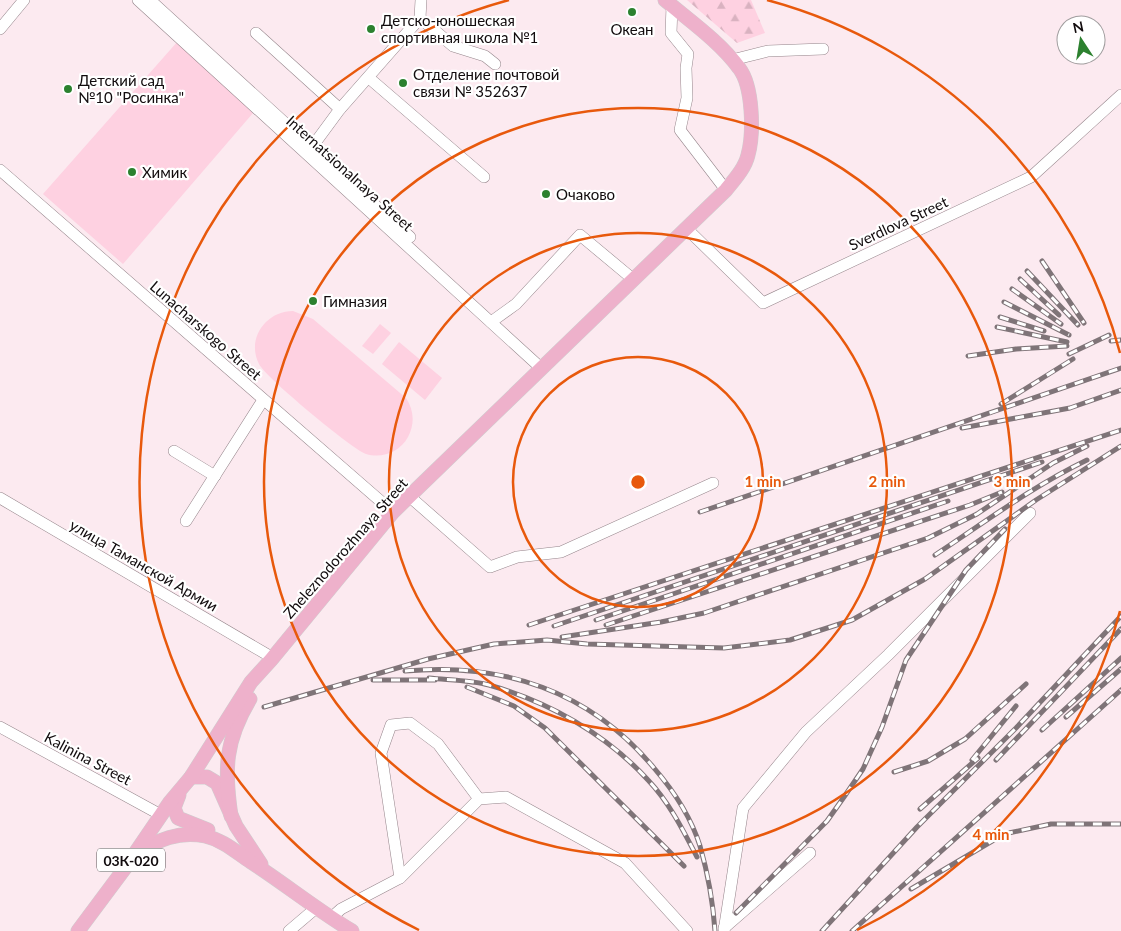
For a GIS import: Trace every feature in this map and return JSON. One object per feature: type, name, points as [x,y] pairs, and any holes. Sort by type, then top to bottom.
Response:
[{"type":"main road","name":"Zheleznodorozhnaya Street","points":[[78,931],[125,868],[161,814],[187,782],[251,682],[393,512],[543,365],[687,229],[726,190],[742,169],[748,155],[751,140],[750,105],[741,70],[669,3]]},
{"type":"main road","points":[[231,816],[226,774],[228,752],[245,708],[272,659]]},
{"type":"main road","points":[[266,871],[231,816],[217,784],[207,777],[187,782],[174,808],[178,818],[215,833],[234,848],[316,908],[352,931]]},
{"type":"main road","points":[[125,868],[152,844],[176,836],[204,836],[234,848]]},
{"type":"street","points":[[0,29],[24,0]]},
{"type":"street","name":"Internatsionalnaya Street","points":[[138,0],[494,319]]},
{"type":"street","name":"Internatsionalnaya Street","points":[[150,0],[312,147],[543,365]]},
{"type":"street","points":[[312,147],[340,109],[420,18],[421,0]]},
{"type":"street","points":[[669,3],[671,33],[688,54],[686,68],[687,98],[680,130],[726,190]]},
{"type":"street","points":[[420,18],[453,46],[485,56],[495,64]]},
{"type":"street","points":[[256,33],[340,109]]},
{"type":"street","points":[[732,60],[768,51],[824,48]]},
{"type":"street","points":[[369,78],[484,177]]},
{"type":"street","name":"Sverdlova Street","points":[[687,229],[764,303],[1031,177],[1121,95]]},
{"type":"street","name":"Lunacharskogo Street","points":[[0,170],[262,400],[393,512]]},
{"type":"street","points":[[494,319],[516,304],[580,235],[634,280]]},
{"type":"street","points":[[186,521],[262,400]]},
{"type":"street","points":[[174,451],[214,476]]},
{"type":"street","points":[[409,496],[490,567],[517,556],[561,552],[713,483]]},
{"type":"street","name":"улица Таманской Армии","points":[[0,498],[272,659]]},
{"type":"street","points":[[724,930],[743,808],[806,732],[888,656],[1030,513]]},
{"type":"street","points":[[400,878],[381,753],[391,726],[410,723],[438,744],[480,799]]},
{"type":"street","name":"Kalinina Street","points":[[0,727],[161,814]]},
{"type":"street","points":[[331,918],[341,909],[400,878],[480,799],[506,797],[626,863],[687,931]]},
{"type":"street","points":[[724,930],[810,853]]},
{"type":"street","points":[[294,930],[316,908]]},
{"type":"green space","points":[[687,0],[751,0],[765,33],[737,43]]},
{"type":"green space","name":"Химик","points":[[178,41],[253,113],[123,264],[43,194]]},
{"type":"green space","points":[[293,311],[313,319],[406,398],[412,412],[413,422],[408,437],[400,447],[384,455],[366,454],[328,427],[292,397],[259,364],[255,345],[261,328],[274,316],[283,312]]},
{"type":"green space","points":[[380,324],[391,333],[373,354],[362,346]]},
{"type":"green space","points":[[399,342],[442,378],[425,400],[382,364]]},
{"type":"railway","points":[[1042,261],[1084,323]]},
{"type":"railway","points":[[1027,271],[1078,325]]},
{"type":"railway","points":[[1020,279],[1059,315]]},
{"type":"railway","points":[[1012,289],[1061,324]]},
{"type":"railway","points":[[1004,302],[1069,335]]},
{"type":"railway","points":[[1000,317],[1044,331]]},
{"type":"railway","points":[[997,327],[1067,342]]},
{"type":"railway","points":[[1069,354],[1109,335]]},
{"type":"railway","points":[[1111,341],[1121,340]]},
{"type":"railway","points":[[968,356],[1016,349],[1067,346]]},
{"type":"railway","points":[[1001,404],[1073,359]]},
{"type":"railway","points":[[700,512],[1121,368]]},
{"type":"railway","points":[[962,428],[1070,408],[1121,390]]},
{"type":"railway","points":[[529,625],[1121,430]]},
{"type":"railway","points":[[562,637],[661,622],[704,613],[928,538],[977,514],[1053,463],[1087,446]]},
{"type":"railway","points":[[264,707],[428,659],[494,644],[547,640],[587,644],[724,648],[790,640],[852,620],[925,579],[1036,500],[1121,446]]},
{"type":"railway","points":[[935,555],[1028,493],[1087,460]]},
{"type":"railway","points":[[554,626],[1042,462]]},
{"type":"railway","points":[[606,625],[970,505],[1002,492]]},
{"type":"railway","points":[[596,620],[948,501]]},
{"type":"railway","points":[[736,913],[827,821],[844,797],[863,769],[882,727],[906,660],[966,570],[1005,529]]},
{"type":"railway","points":[[822,931],[917,827],[1016,728],[1121,616]]},
{"type":"railway","points":[[996,760],[1121,629]]},
{"type":"railway","points":[[1042,730],[1121,658]]},
{"type":"railway","points":[[405,671],[441,669],[510,677],[542,687],[573,701],[602,719],[629,741],[668,785],[692,825],[705,867],[715,931]]},
{"type":"railway","points":[[1066,717],[1121,669]]},
{"type":"railway","points":[[429,678],[475,682],[511,692],[555,710],[595,734],[632,763],[656,789],[675,817],[697,857]]},
{"type":"railway","points":[[373,680],[435,680]]},
{"type":"railway","points":[[894,772],[928,761],[965,739],[1026,684]]},
{"type":"railway","points":[[467,687],[514,706],[545,728],[684,866]]},
{"type":"railway","points":[[852,931],[1121,690]]},
{"type":"railway","points":[[972,760],[1016,706]]},
{"type":"railway","points":[[920,809],[978,758]]},
{"type":"railway","points":[[911,889],[1004,834],[1051,824],[1121,824]]},
{"type":"place","name":"Океан","points":[[632,12]]},
{"type":"place","name":"Детско-юношеская спортивная школа №1","points":[[371,29]]},
{"type":"place","name":"Отделение почтовой связи № 352637","points":[[403,83]]},
{"type":"place","name":"Детский сад №10 \"Росинка\"","points":[[68,89]]},
{"type":"place","name":"Химик","points":[[132,172]]},
{"type":"place","name":"Очаково","points":[[546,194]]},
{"type":"place","name":"Гимназия","points":[[313,301]]}]
